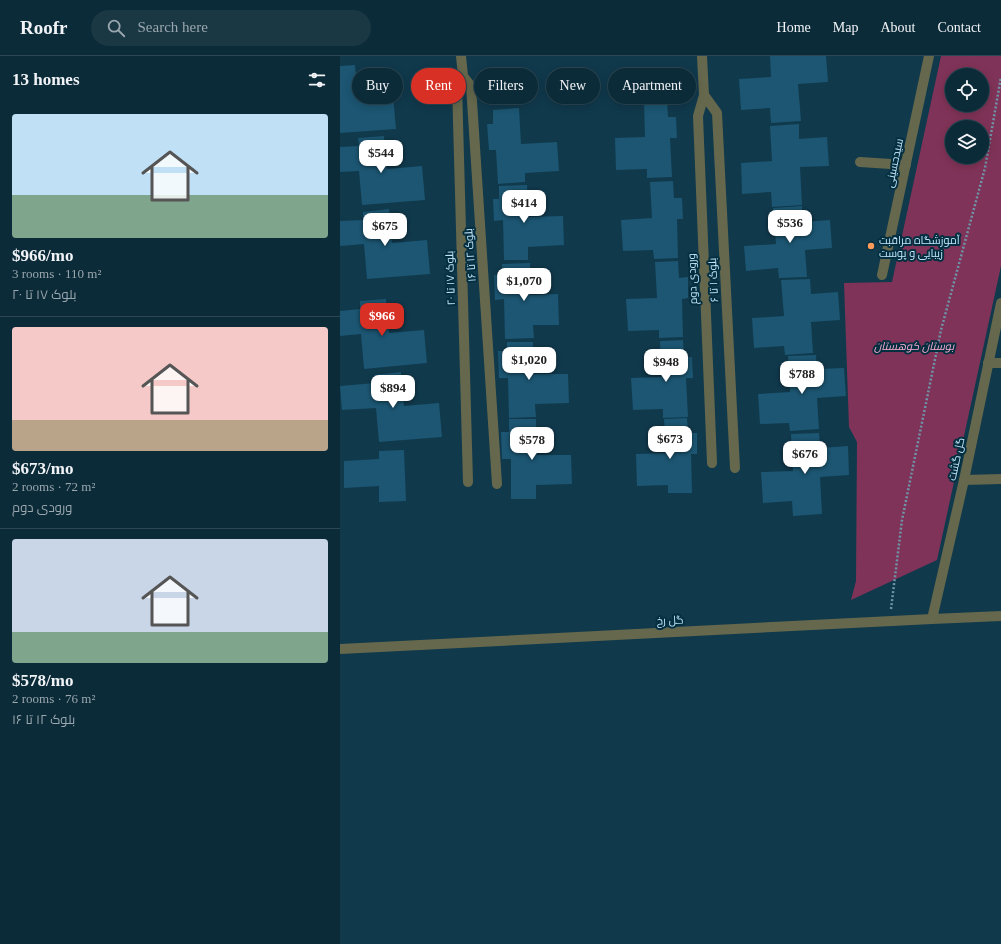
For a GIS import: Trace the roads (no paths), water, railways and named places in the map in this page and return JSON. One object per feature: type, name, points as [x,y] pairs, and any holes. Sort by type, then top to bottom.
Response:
[{"type":"street","points":[[461,56],[462,68]]},
{"type":"street","points":[[702,56],[704,95]]},
{"type":"street","name":"سیدحسینی","points":[[882,275],[929,56]]},
{"type":"street","name":"بلوک ۱۲ تا ۱۶","points":[[466,80],[471,86],[497,484]]},
{"type":"street","name":"ورودی دوم","points":[[704,95],[698,116],[712,463]]},
{"type":"street","name":"بلوک ۱ تا ۶","points":[[704,95],[717,113],[735,468]]},
{"type":"street","name":"بلوک ۱۷ تا ۲۰","points":[[458,104],[468,482]]},
{"type":"street","points":[[860,162],[906,165]]},
{"type":"street","name":"گل گشت","points":[[932,619],[964,480],[1001,303]]},
{"type":"street","points":[[988,363],[1001,362]]},
{"type":"street","points":[[964,480],[1001,479]]},
{"type":"street","name":"گل رخ","points":[[340,649],[1001,616]]},
{"type":"place","name":"آموزشگاه مراقبت زیبایی و پوست","points":[[871,246]]},
{"type":"park label","name":"بوستان کوهستان","points":[[914,346]]}]
